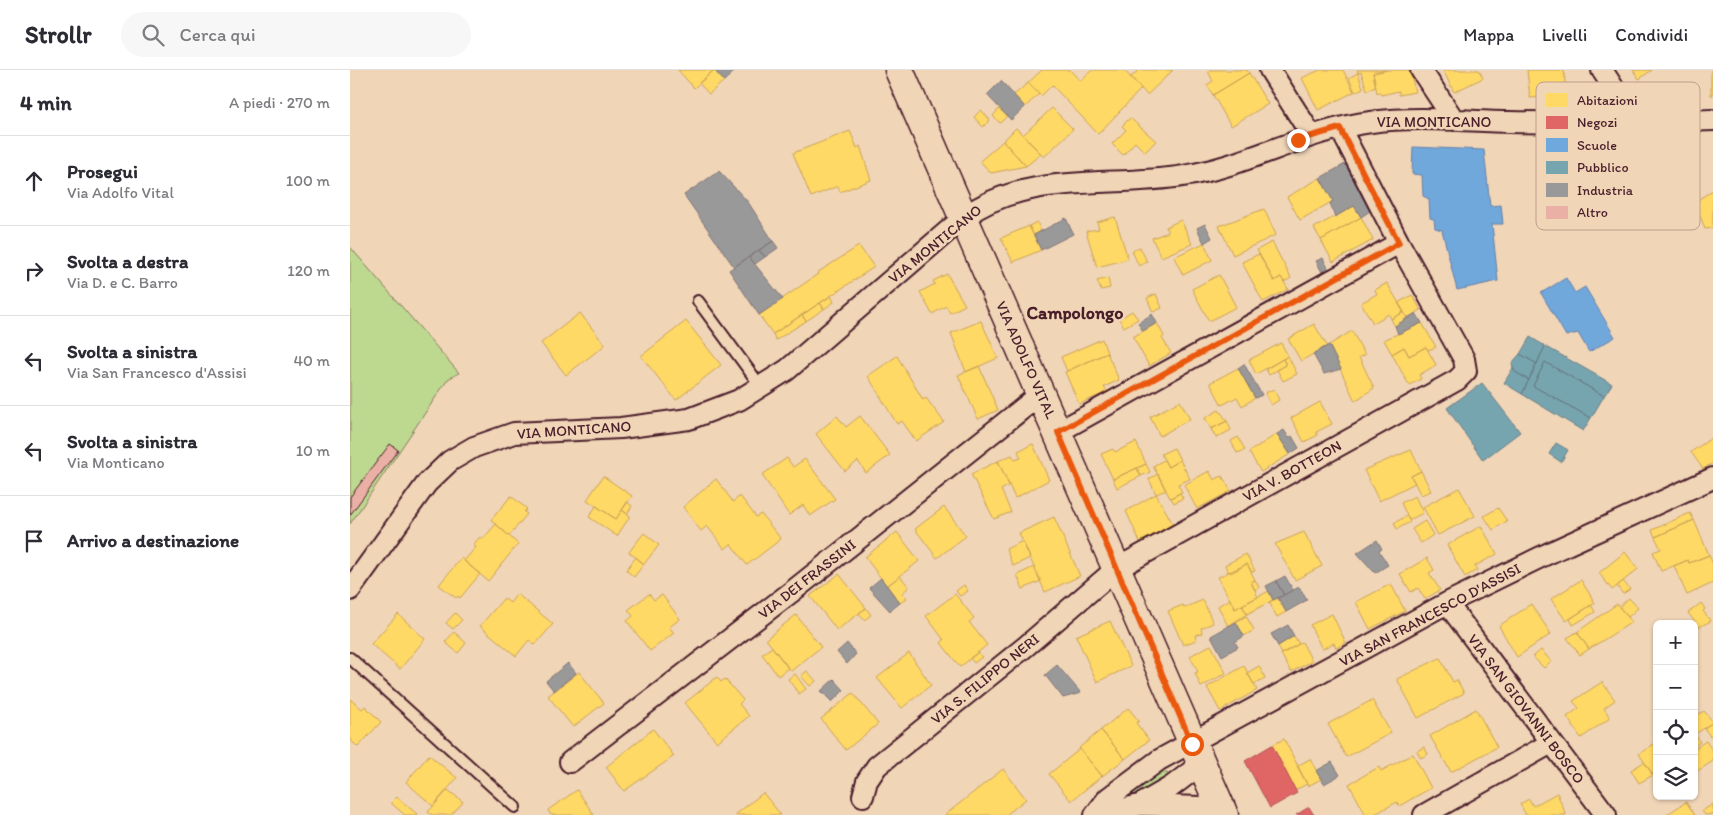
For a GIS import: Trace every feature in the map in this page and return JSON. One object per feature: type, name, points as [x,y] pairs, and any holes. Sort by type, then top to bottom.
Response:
[{"type":"street","name":"VIA ADOLFO VITAL","points":[[899,70],[1224,815]]},
{"type":"street","points":[[1270,70],[1312,136]]},
{"type":"street","points":[[1421,70],[1454,120]]},
{"type":"street","points":[[1602,70],[1610,82]]},
{"type":"street","name":"VIA MONTICANO","points":[[350,590],[427,483],[450,461],[474,447],[514,433],[621,428],[689,419],[714,411],[762,388],[787,370],[980,205],[1023,190],[1073,183],[1184,176],[1225,166],[1340,128],[1404,119],[1536,120]]},
{"type":"street","name":"VIA MONTICANO","points":[[1700,120],[1713,120]]},
{"type":"street","points":[[1058,432],[1399,243],[1340,128]]},
{"type":"street","name":"VIA V. BOTTEON","points":[[1116,569],[1457,380],[1466,371],[1464,358],[1399,243]]},
{"type":"street","name":"VIA DEI FRASSINI","points":[[570,762],[794,590],[1041,394]]},
{"type":"street","name":"VIA SAN FRANCESCO D'ASSISI","points":[[1197,754],[1447,603],[1547,554],[1713,478]]},
{"type":"street","name":"VIA S. FILIPPO NERI","points":[[862,796],[867,781],[877,766],[1025,647],[1116,569]]},
{"type":"street","name":"VIA SAN GIOVANNI BOSCO","points":[[1447,603],[1606,815]]},
{"type":"street","points":[[1424,815],[1551,744]]},
{"type":"street","points":[[1140,805],[1171,788],[1197,754]]},
{"type":"street","points":[[1097,815],[1108,798],[1159,760],[1197,754]]},
{"type":"street","points":[[1097,815],[1140,805],[1200,807],[1224,815]]},
{"type":"lane","points":[[698,301],[762,388]]},
{"type":"lane","points":[[350,658],[516,807]]},
{"type":"green space","points":[[350,247],[459,373],[448,379],[350,524]]},
{"type":"green space","points":[[1161,773],[1167,773],[1170,776],[1156,788],[1113,806],[1152,777]]},
{"type":"building: Abitazioni","points":[[678,70],[714,70],[694,88]]},
{"type":"building: Abitazioni","points":[[714,70],[724,81],[709,94],[699,83]]},
{"type":"building: Abitazioni","points":[[1042,70],[1070,70],[1080,81],[1092,70],[1124,70],[1141,89],[1098,134],[1052,85],[1041,96],[1028,83]]},
{"type":"building: Abitazioni","points":[[1139,70],[1173,70],[1147,95],[1131,77]]},
{"type":"building: Abitazioni","points":[[1247,70],[1249,73],[1213,95],[1207,85],[1213,81],[1208,71]]},
{"type":"building: Abitazioni","points":[[1320,70],[1343,70],[1354,92],[1318,110],[1302,78]]},
{"type":"building: Abitazioni","points":[[1357,70],[1387,70],[1373,73],[1376,87],[1367,90],[1361,72],[1358,73]]},
{"type":"building: Abitazioni","points":[[1387,70],[1410,70],[1415,92],[1399,95],[1399,91],[1381,95],[1380,92],[1377,93],[1373,73]]},
{"type":"building: Abitazioni","points":[[1443,70],[1479,70],[1483,78],[1454,92]]},
{"type":"building: Abitazioni","points":[[1527,70],[1564,70],[1565,82],[1536,82],[1536,98],[1530,98]]},
{"type":"building: Abitazioni","points":[[1633,70],[1652,70],[1639,79]]},
{"type":"building: Abitazioni","points":[[1711,70],[1713,70],[1713,95],[1711,95]]},
{"type":"building: Abitazioni","points":[[1249,73],[1268,104],[1231,126],[1213,95]]},
{"type":"building: Abitazioni","points":[[1358,73],[1363,88],[1355,92],[1349,78]]},
{"type":"building: Abitazioni","points":[[1028,83],[1039,94],[1025,107],[1014,95]]},
{"type":"building: Abitazioni","points":[[1052,108],[1073,129],[1044,157],[1023,135]]},
{"type":"building: Abitazioni","points":[[999,109],[1007,116],[1000,123],[993,116]]},
{"type":"building: Abitazioni","points":[[981,110],[990,120],[983,127],[974,117]]},
{"type":"building: Abitazioni","points":[[1130,118],[1156,141],[1145,152],[1135,142],[1123,155],[1112,144],[1126,130],[1122,126]]},
{"type":"building: Abitazioni","points":[[1016,128],[1041,154],[1026,166],[1003,141]]},
{"type":"building: Abitazioni","points":[[850,131],[857,148],[860,146],[871,180],[840,192],[838,186],[811,197],[793,153]]},
{"type":"building: Abitazioni","points":[[1003,141],[1026,166],[991,173],[980,161]]},
{"type":"building: Abitazioni","points":[[1320,178],[1333,201],[1300,220],[1287,197]]},
{"type":"building: Abitazioni","points":[[1713,190],[1713,228],[1705,229],[1700,216],[1700,199]]},
{"type":"building: Abitazioni","points":[[1354,206],[1361,217],[1321,240],[1314,228]]},
{"type":"building: Abitazioni","points":[[1264,209],[1276,235],[1233,255],[1219,226]]},
{"type":"building: Abitazioni","points":[[1115,217],[1128,259],[1097,267],[1086,231],[1099,229],[1097,222]]},
{"type":"building: Abitazioni","points":[[1361,217],[1373,240],[1333,262],[1321,240]]},
{"type":"building: Abitazioni","points":[[1181,220],[1192,244],[1161,257],[1152,238],[1168,232],[1166,227]]},
{"type":"building: Abitazioni","points":[[1037,222],[1041,231],[1034,235],[1029,226]]},
{"type":"building: Abitazioni","points":[[1029,226],[1041,250],[1013,262],[1001,238]]},
{"type":"building: Abitazioni","points":[[1272,242],[1291,278],[1284,282],[1281,277],[1274,281],[1257,250]]},
{"type":"building: Abitazioni","points":[[1204,243],[1212,260],[1183,275],[1174,257]]},
{"type":"building: Abitazioni","points":[[859,246],[874,267],[773,334],[759,315],[817,273]]},
{"type":"building: Abitazioni","points":[[1140,247],[1147,262],[1139,266],[1132,251]]},
{"type":"building: Abitazioni","points":[[1259,254],[1274,281],[1281,277],[1288,289],[1263,302],[1242,262]]},
{"type":"building: Abitazioni","points":[[947,274],[965,305],[950,313],[946,306],[932,314],[920,292],[935,284],[933,281]]},
{"type":"building: Abitazioni","points":[[1219,275],[1236,307],[1209,321],[1192,289]]},
{"type":"building: Abitazioni","points":[[1108,278],[1110,288],[1101,290],[1097,281]]},
{"type":"building: Abitazioni","points":[[1387,283],[1404,312],[1391,319],[1389,314],[1373,323],[1361,303],[1377,294],[1375,290]]},
{"type":"building: Abitazioni","points":[[1156,294],[1162,308],[1153,312],[1147,298]]},
{"type":"building: Abitazioni","points":[[1412,295],[1421,310],[1407,318],[1398,303]]},
{"type":"building: Abitazioni","points":[[831,296],[834,302],[824,309],[820,303]]},
{"type":"building: Abitazioni","points":[[820,303],[824,309],[806,321],[802,315]]},
{"type":"building: Abitazioni","points":[[1132,311],[1138,319],[1124,327],[1119,319]]},
{"type":"building: Abitazioni","points":[[1404,312],[1407,318],[1395,326],[1391,319]]},
{"type":"building: Abitazioni","points":[[580,313],[605,345],[566,375],[541,343]]},
{"type":"building: Abitazioni","points":[[802,315],[806,321],[776,340],[773,334]]},
{"type":"building: Abitazioni","points":[[686,321],[721,365],[676,400],[641,356]]},
{"type":"building: Abitazioni","points":[[981,321],[998,358],[966,372],[951,333]]},
{"type":"building: Abitazioni","points":[[1157,323],[1164,336],[1162,338],[1171,353],[1149,366],[1133,337]]},
{"type":"building: Abitazioni","points":[[1422,323],[1436,347],[1428,350],[1426,347],[1409,356],[1404,347],[1392,354],[1384,340]]},
{"type":"building: Abitazioni","points":[[1314,324],[1327,346],[1301,361],[1288,339]]},
{"type":"building: Abitazioni","points":[[1352,331],[1365,355],[1359,357],[1374,388],[1355,401],[1329,345]]},
{"type":"building: Abitazioni","points":[[1102,339],[1107,353],[1067,371],[1061,357]]},
{"type":"building: Abitazioni","points":[[1281,343],[1288,356],[1256,374],[1249,360]]},
{"type":"building: Abitazioni","points":[[1404,347],[1409,356],[1426,347],[1436,365],[1419,375],[1421,379],[1409,385],[1392,354]]},
{"type":"building: Abitazioni","points":[[1107,353],[1119,380],[1104,387],[1107,392],[1079,404],[1065,372]]},
{"type":"building: Abitazioni","points":[[897,356],[923,400],[926,398],[944,422],[916,441],[902,421],[897,424],[868,376]]},
{"type":"building: Abitazioni","points":[[1288,356],[1297,374],[1283,381],[1277,370],[1286,365],[1283,359]]},
{"type":"building: Abitazioni","points":[[1283,359],[1286,365],[1269,375],[1266,369]]},
{"type":"building: Abitazioni","points":[[979,366],[998,410],[978,419],[958,375]]},
{"type":"building: Abitazioni","points":[[1238,368],[1255,398],[1242,406],[1237,397],[1222,405],[1210,383]]},
{"type":"building: Abitazioni","points":[[1274,389],[1279,400],[1271,405],[1265,393]]},
{"type":"building: Abitazioni","points":[[1180,401],[1190,419],[1160,436],[1150,417]]},
{"type":"building: Abitazioni","points":[[1320,402],[1332,424],[1316,432],[1318,435],[1304,442],[1291,418]]},
{"type":"building: Abitazioni","points":[[1219,410],[1227,421],[1211,429],[1205,418]]},
{"type":"building: Abitazioni","points":[[837,416],[846,427],[860,416],[890,455],[866,473],[858,461],[845,471],[816,434]]},
{"type":"building: Abitazioni","points":[[1227,421],[1231,430],[1216,438],[1211,429]]},
{"type":"building: Abitazioni","points":[[1277,434],[1290,454],[1261,472],[1249,452]]},
{"type":"building: Abitazioni","points":[[1238,437],[1245,450],[1237,453],[1231,441]]},
{"type":"building: Abitazioni","points":[[1713,437],[1713,463],[1703,469],[1691,452]]},
{"type":"building: Abitazioni","points":[[1136,442],[1146,464],[1113,479],[1101,454],[1113,449],[1115,452]]},
{"type":"building: Abitazioni","points":[[1033,444],[1049,480],[1015,498],[998,461],[1012,455],[1015,460],[1021,458],[1018,451]]},
{"type":"building: Abitazioni","points":[[1174,448],[1180,460],[1168,467],[1161,454]]},
{"type":"building: Abitazioni","points":[[1411,450],[1421,471],[1411,476],[1415,483],[1379,501],[1364,470]]},
{"type":"building: Abitazioni","points":[[787,458],[793,467],[805,459],[835,499],[810,516],[803,505],[789,515],[762,475]]},
{"type":"building: Abitazioni","points":[[1164,460],[1168,467],[1180,460],[1190,479],[1178,484],[1182,492],[1170,498],[1153,466]]},
{"type":"building: Abitazioni","points":[[998,461],[1009,485],[1001,490],[1011,512],[994,519],[971,474]]},
{"type":"building: Abitazioni","points":[[1146,464],[1150,472],[1141,476],[1137,468]]},
{"type":"building: Abitazioni","points":[[1137,468],[1141,476],[1117,488],[1113,479]]},
{"type":"building: Abitazioni","points":[[1209,471],[1214,480],[1222,476],[1231,491],[1197,509],[1184,485]]},
{"type":"building: Abitazioni","points":[[1421,471],[1431,491],[1421,495],[1411,476]]},
{"type":"building: Abitazioni","points":[[1158,474],[1166,490],[1156,494],[1149,479]]},
{"type":"building: Abitazioni","points":[[603,476],[632,496],[616,519],[587,500]]},
{"type":"building: Abitazioni","points":[[716,479],[733,502],[740,496],[756,517],[761,514],[781,539],[747,565],[731,544],[725,549],[707,526],[701,531],[683,507]]},
{"type":"building: Abitazioni","points":[[1459,488],[1475,516],[1438,535],[1423,507]]},
{"type":"building: Abitazioni","points":[[1180,493],[1183,498],[1174,503],[1171,498]]},
{"type":"building: Abitazioni","points":[[1156,494],[1173,524],[1140,542],[1126,511]]},
{"type":"building: Abitazioni","points":[[511,496],[527,509],[524,512],[527,514],[509,536],[491,520]]},
{"type":"building: Abitazioni","points":[[1415,496],[1423,513],[1409,520],[1401,503]]},
{"type":"building: Abitazioni","points":[[627,502],[632,506],[627,514],[622,510]]},
{"type":"building: Abitazioni","points":[[596,506],[616,519],[622,510],[630,516],[617,536],[589,517]]},
{"type":"building: Abitazioni","points":[[944,507],[966,536],[937,558],[915,529]]},
{"type":"building: Abitazioni","points":[[1498,508],[1507,521],[1493,530],[1484,516]]},
{"type":"building: Abitazioni","points":[[1690,513],[1694,520],[1655,537],[1652,530]]},
{"type":"building: Abitazioni","points":[[1407,516],[1410,522],[1397,529],[1394,523]]},
{"type":"building: Abitazioni","points":[[1054,517],[1080,576],[1045,592],[1019,533]]},
{"type":"building: Abitazioni","points":[[1694,520],[1709,555],[1689,563],[1688,560],[1661,571],[1653,552],[1661,549],[1655,537]]},
{"type":"building: Abitazioni","points":[[1425,521],[1433,535],[1421,543],[1412,529]]},
{"type":"building: Abitazioni","points":[[496,524],[518,544],[488,581],[464,561],[476,547],[473,545],[480,537],[483,539]]},
{"type":"building: Abitazioni","points":[[1481,526],[1497,554],[1475,566],[1477,570],[1465,577],[1447,545]]},
{"type":"building: Abitazioni","points":[[897,532],[919,561],[887,586],[865,557]]},
{"type":"building: Abitazioni","points":[[1304,532],[1322,566],[1295,580],[1275,544]]},
{"type":"building: Abitazioni","points":[[644,533],[659,545],[644,564],[629,552]]},
{"type":"building: Abitazioni","points":[[1023,541],[1030,558],[1013,566],[1006,549]]},
{"type":"building: Abitazioni","points":[[1625,552],[1638,569],[1612,590],[1599,573]]},
{"type":"building: Abitazioni","points":[[1246,554],[1255,571],[1252,572],[1247,564],[1231,573],[1230,571],[1228,572],[1225,565]]},
{"type":"building: Abitazioni","points":[[1709,555],[1713,564],[1713,583],[1687,595],[1674,566],[1688,560],[1689,563]]},
{"type":"building: Abitazioni","points":[[636,557],[644,564],[634,577],[626,570]]},
{"type":"building: Abitazioni","points":[[461,558],[480,574],[460,598],[458,596],[456,598],[439,585]]},
{"type":"building: Abitazioni","points":[[1427,558],[1434,570],[1429,573],[1440,590],[1425,599],[1418,588],[1411,592],[1400,574]]},
{"type":"building: Abitazioni","points":[[1247,564],[1255,580],[1251,582],[1258,597],[1235,609],[1218,577]]},
{"type":"building: Abitazioni","points":[[1034,567],[1041,581],[1023,589],[1017,575]]},
{"type":"building: Abitazioni","points":[[839,574],[866,608],[837,630],[810,596]]},
{"type":"building: Abitazioni","points":[[900,576],[909,587],[902,593],[907,598],[900,603],[887,586]]},
{"type":"building: Abitazioni","points":[[1255,580],[1259,587],[1255,590],[1251,582]]},
{"type":"building: Abitazioni","points":[[1581,580],[1595,603],[1566,621],[1551,599]]},
{"type":"building: Abitazioni","points":[[1623,581],[1630,589],[1623,594],[1617,586]]},
{"type":"building: Abitazioni","points":[[1391,584],[1405,611],[1370,629],[1356,602]]},
{"type":"building: Abitazioni","points":[[964,585],[968,591],[960,596],[956,591]]},
{"type":"building: Abitazioni","points":[[1269,591],[1273,600],[1247,614],[1242,605]]},
{"type":"building: Abitazioni","points":[[517,594],[553,624],[535,645],[529,640],[516,656],[480,626],[504,598],[510,603]]},
{"type":"building: Abitazioni","points":[[649,594],[654,600],[662,595],[680,619],[669,627],[674,633],[650,651],[627,621],[633,616],[628,610]]},
{"type":"building: Abitazioni","points":[[955,594],[974,618],[969,622],[987,645],[960,667],[941,643],[944,640],[926,616]]},
{"type":"building: Abitazioni","points":[[1278,598],[1286,612],[1277,617],[1269,602]]},
{"type":"building: Abitazioni","points":[[1629,598],[1638,608],[1628,617],[1619,607]]},
{"type":"building: Abitazioni","points":[[1230,599],[1235,609],[1242,605],[1247,614],[1228,626],[1218,606]]},
{"type":"building: Abitazioni","points":[[1203,600],[1213,623],[1201,628],[1202,633],[1195,635],[1196,640],[1183,645],[1168,611],[1183,605],[1184,608]]},
{"type":"building: Abitazioni","points":[[1701,603],[1705,609],[1703,611],[1711,621],[1699,627],[1698,620],[1694,620],[1688,613]]},
{"type":"building: Abitazioni","points":[[1531,604],[1551,634],[1517,657],[1499,626]]},
{"type":"building: Abitazioni","points":[[1617,604],[1632,622],[1589,649],[1577,632]]},
{"type":"building: Abitazioni","points":[[1591,605],[1595,612],[1573,625],[1570,619]]},
{"type":"building: Abitazioni","points":[[866,608],[871,615],[864,620],[859,613]]},
{"type":"building: Abitazioni","points":[[455,613],[462,620],[453,629],[446,623]]},
{"type":"building: Abitazioni","points":[[398,614],[425,639],[400,669],[371,644]]},
{"type":"building: Abitazioni","points":[[1332,614],[1346,643],[1336,648],[1334,643],[1322,649],[1310,625]]},
{"type":"building: Abitazioni","points":[[796,615],[821,647],[791,671],[766,639]]},
{"type":"building: Abitazioni","points":[[1246,616],[1254,630],[1244,636],[1236,622]]},
{"type":"building: Abitazioni","points":[[1110,621],[1131,666],[1097,682],[1076,636]]},
{"type":"building: Abitazioni","points":[[454,632],[466,643],[458,653],[445,642]]},
{"type":"building: Abitazioni","points":[[1577,632],[1589,649],[1580,655],[1567,638]]},
{"type":"building: Abitazioni","points":[[1294,636],[1299,644],[1282,654],[1278,646]]},
{"type":"building: Abitazioni","points":[[1302,642],[1312,661],[1291,672],[1281,654]]},
{"type":"building: Abitazioni","points":[[1211,645],[1226,673],[1201,687],[1195,673],[1198,672],[1190,656]]},
{"type":"building: Abitazioni","points":[[772,647],[788,668],[778,676],[762,654]]},
{"type":"building: Abitazioni","points":[[1541,650],[1551,661],[1544,668],[1533,657]]},
{"type":"building: Abitazioni","points":[[978,652],[982,657],[974,663],[970,658]]},
{"type":"building: Abitazioni","points":[[909,653],[931,685],[902,708],[877,678]]},
{"type":"building: Abitazioni","points":[[1440,658],[1453,682],[1457,680],[1464,693],[1418,718],[1397,679]]},
{"type":"building: Abitazioni","points":[[1244,666],[1257,690],[1220,711],[1207,687]]},
{"type":"building: Abitazioni","points":[[1259,666],[1265,678],[1254,684],[1247,673]]},
{"type":"building: Abitazioni","points":[[807,671],[816,681],[810,686],[801,676]]},
{"type":"building: Abitazioni","points":[[579,672],[604,703],[573,727],[548,696]]},
{"type":"building: Abitazioni","points":[[795,674],[806,689],[799,694],[788,679]]},
{"type":"building: Abitazioni","points":[[717,677],[721,682],[725,679],[743,700],[739,704],[749,716],[717,742],[685,703]]},
{"type":"building: Abitazioni","points":[[1602,682],[1615,700],[1604,708],[1610,718],[1581,738],[1567,717],[1579,708],[1573,701]]},
{"type":"building: Abitazioni","points":[[853,693],[878,724],[846,750],[821,719]]},
{"type":"building: Abitazioni","points":[[350,699],[362,709],[365,706],[381,722],[358,747],[350,740]]},
{"type":"building: Abitazioni","points":[[1372,700],[1391,733],[1346,757],[1328,724]]},
{"type":"building: Abitazioni","points":[[1128,708],[1139,721],[1136,723],[1149,740],[1125,759],[1101,730]]},
{"type":"building: Abitazioni","points":[[1476,709],[1497,747],[1451,772],[1430,736]]},
{"type":"building: Abitazioni","points":[[1704,711],[1713,722],[1698,732],[1698,715]]},
{"type":"building: Abitazioni","points":[[1713,722],[1713,734],[1710,736],[1704,728]]},
{"type":"building: Abitazioni","points":[[653,729],[674,756],[624,791],[606,767]]},
{"type":"building: Abitazioni","points":[[1101,730],[1125,759],[1102,776],[1079,748]]},
{"type":"building: Abitazioni","points":[[1284,739],[1307,784],[1295,790],[1272,745]]},
{"type":"building: Abitazioni","points":[[1706,741],[1713,752],[1713,761],[1698,771],[1698,755],[1698,746]]},
{"type":"building: Abitazioni","points":[[1653,745],[1653,775],[1639,754]]},
{"type":"building: Abitazioni","points":[[1424,747],[1428,754],[1421,758],[1417,751]]},
{"type":"building: Abitazioni","points":[[1080,749],[1102,776],[1071,801],[1049,774]]},
{"type":"building: Abitazioni","points":[[1413,754],[1431,788],[1399,806],[1397,802],[1373,815],[1366,815],[1349,784],[1379,767],[1381,771]]},
{"type":"building: Abitazioni","points":[[429,755],[457,778],[433,806],[406,782]]},
{"type":"building: Abitazioni","points":[[1310,759],[1321,779],[1308,786],[1297,766]]},
{"type":"building: Abitazioni","points":[[1644,762],[1653,775],[1639,783],[1631,770]]},
{"type":"building: Abitazioni","points":[[1003,769],[1026,799],[1006,815],[945,815]]},
{"type":"building: Abitazioni","points":[[448,790],[463,802],[451,815],[432,815],[428,812]]},
{"type":"building: Abitazioni","points":[[577,790],[594,815],[551,815],[548,810]]},
{"type":"building: Abitazioni","points":[[763,793],[781,815],[735,815]]},
{"type":"building: Abitazioni","points":[[1557,793],[1566,815],[1526,815],[1520,804],[1529,799],[1533,806]]},
{"type":"building: Abitazioni","points":[[397,797],[418,815],[405,815],[391,803]]},
{"type":"building: Abitazioni","points":[[1686,802],[1695,815],[1666,815]]},
{"type":"building: Abitazioni","points":[[1713,804],[1713,814],[1705,815],[1702,811]]},
{"type":"building: Negozi","points":[[1272,745],[1297,793],[1270,808],[1245,761]]},
{"type":"building: Negozi","points":[[1309,807],[1314,815],[1296,815]]},
{"type":"building: Scuole","points":[[1413,147],[1484,150],[1490,206],[1501,205],[1503,224],[1492,224],[1498,281],[1457,290],[1442,230],[1435,228],[1434,219],[1430,218],[1429,199],[1423,196],[1422,175],[1412,174]]},
{"type":"building: Scuole","points":[[1566,278],[1575,293],[1585,287],[1615,337],[1589,352],[1578,333],[1566,336],[1541,293]]},
{"type":"building: Pubblico","points":[[1530,337],[1545,346],[1537,364],[1520,354]]},
{"type":"building: Pubblico","points":[[1545,346],[1612,384],[1604,396],[1545,362],[1533,386],[1591,418],[1583,431],[1522,394]]},
{"type":"building: Pubblico","points":[[1520,354],[1537,364],[1529,380],[1515,372],[1513,368],[1512,363]]},
{"type":"building: Pubblico","points":[[1545,362],[1604,396],[1591,418],[1533,386]]},
{"type":"building: Pubblico","points":[[1513,368],[1515,372],[1529,380],[1522,394],[1504,383]]},
{"type":"building: Pubblico","points":[[1482,383],[1520,432],[1483,460],[1447,408]]},
{"type":"building: Pubblico","points":[[1556,443],[1568,450],[1561,462],[1549,454]]},
{"type":"building: Industria","points":[[714,70],[736,70],[724,81]]},
{"type":"building: Industria","points":[[1001,81],[1025,107],[1011,120],[987,95]]},
{"type":"building: Industria","points":[[1345,164],[1370,211],[1361,217],[1354,206],[1335,217],[1330,203],[1333,201],[1320,178]]},
{"type":"building: Industria","points":[[719,171],[748,202],[773,241],[734,267],[684,195]]},
{"type":"building: Industria","points":[[1066,218],[1073,234],[1041,250],[1034,235]]},
{"type":"building: Industria","points":[[1205,224],[1212,238],[1204,243],[1197,228]]},
{"type":"building: Industria","points":[[773,241],[778,248],[765,257],[759,250]]},
{"type":"building: Industria","points":[[759,250],[765,257],[755,264],[749,257]]},
{"type":"building: Industria","points":[[749,257],[783,299],[759,315],[729,270]]},
{"type":"building: Industria","points":[[1323,258],[1329,270],[1323,274],[1316,261]]},
{"type":"building: Industria","points":[[1416,313],[1422,323],[1398,334],[1395,326]]},
{"type":"building: Industria","points":[[1152,314],[1157,323],[1143,331],[1138,323]]},
{"type":"building: Industria","points":[[1329,345],[1341,369],[1324,374],[1313,354]]},
{"type":"building: Industria","points":[[1244,364],[1262,395],[1255,398],[1238,368]]},
{"type":"building: Industria","points":[[1284,430],[1289,438],[1292,436],[1299,448],[1290,454],[1277,434]]},
{"type":"building: Industria","points":[[1377,540],[1382,549],[1379,551],[1388,565],[1375,573],[1357,553]]},
{"type":"building: Industria","points":[[1285,576],[1293,590],[1284,595],[1276,581]]},
{"type":"building: Industria","points":[[881,578],[900,603],[890,611],[869,588]]},
{"type":"building: Industria","points":[[1276,581],[1284,595],[1273,600],[1266,586]]},
{"type":"building: Industria","points":[[1299,587],[1307,600],[1286,612],[1278,598]]},
{"type":"building: Industria","points":[[1236,622],[1244,636],[1235,642],[1238,647],[1222,656],[1211,636]]},
{"type":"building: Industria","points":[[1288,625],[1294,636],[1278,646],[1271,634]]},
{"type":"building: Industria","points":[[847,643],[856,654],[847,664],[837,652]]},
{"type":"building: Industria","points":[[568,663],[576,673],[554,691],[546,681]]},
{"type":"building: Industria","points":[[1057,665],[1081,693],[1063,698],[1045,675]]},
{"type":"building: Industria","points":[[834,679],[844,690],[832,702],[821,691]]},
{"type":"building: Industria","points":[[1332,762],[1340,775],[1324,784],[1316,771]]},
{"type":"building: Altro","points":[[390,444],[398,450],[350,515],[350,497]]},
{"type":"district","name":"Campolongo","points":[[1075,313]]},
{"type":"route","points":[[1192,744],[1058,432],[1399,243],[1340,128],[1298,140]]}]
